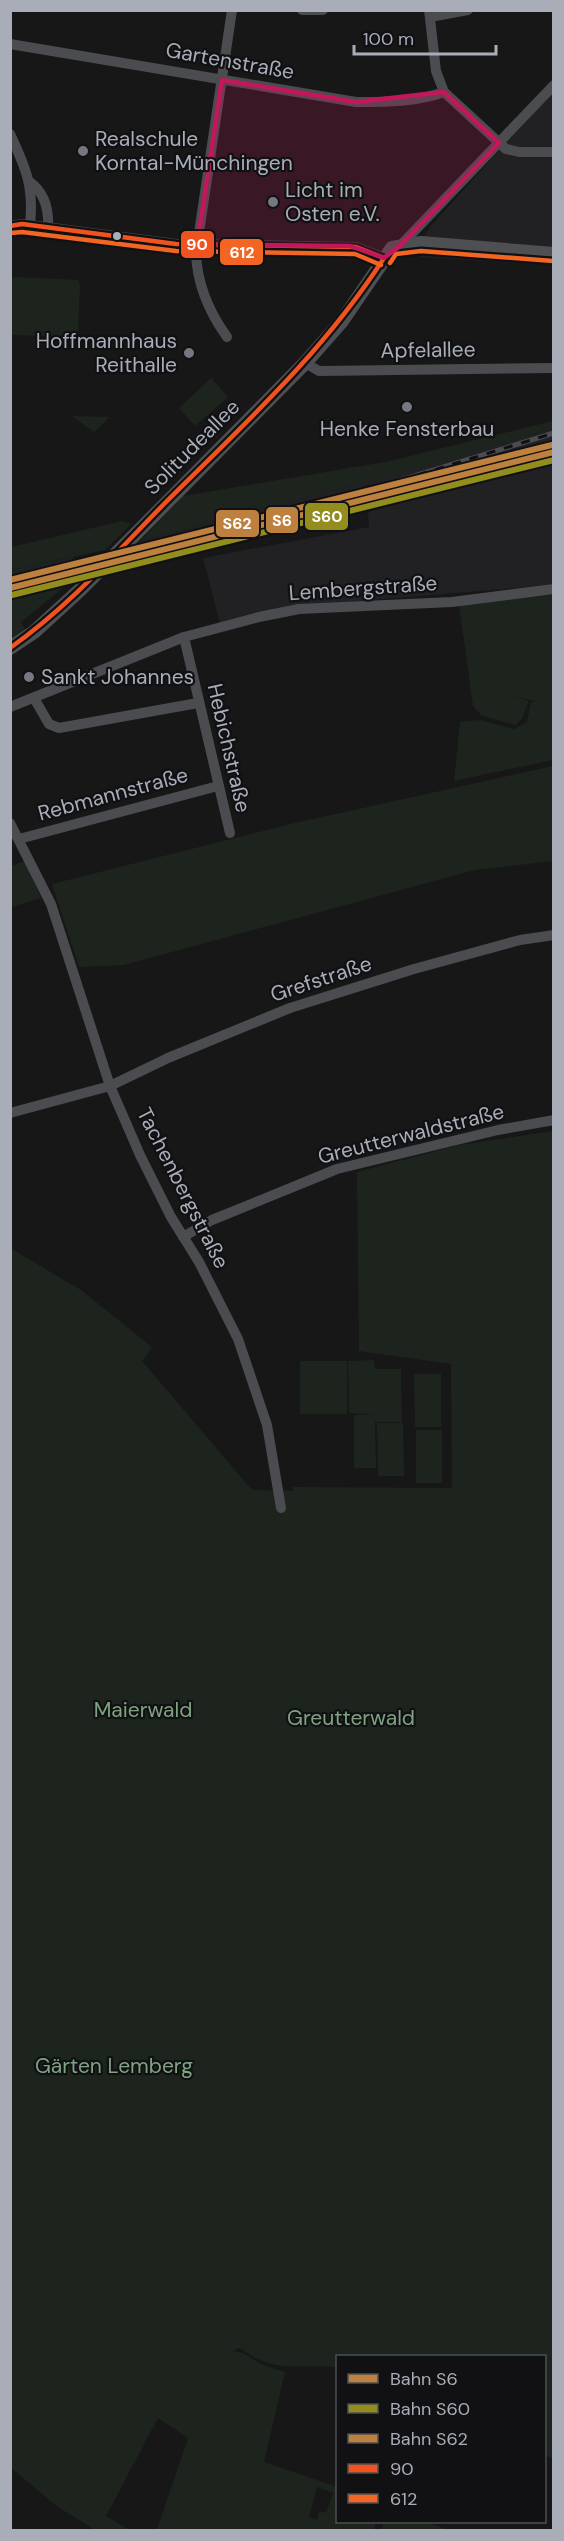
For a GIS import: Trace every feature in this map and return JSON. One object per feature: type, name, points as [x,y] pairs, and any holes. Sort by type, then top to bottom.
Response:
[{"type":"main road","points":[[400,246],[420,243],[554,254]]},
{"type":"main road","name":"Solitudeallee","points":[[10,648],[54,615],[305,363],[342,321],[392,248],[400,246]]},
{"type":"street","points":[[226,337],[218,325],[199,282],[196,245],[232,10]]},
{"type":"street","points":[[302,10],[323,10]]},
{"type":"street","points":[[468,10],[430,14],[436,71],[444,92],[499,143],[512,152],[554,152]]},
{"type":"street","name":"Gartenstraße","points":[[10,44],[356,102],[390,102],[433,96],[444,92]]},
{"type":"street","points":[[400,246],[554,85]]},
{"type":"street","points":[[10,134],[30,182],[32,207],[30,225]]},
{"type":"street","points":[[30,182],[36,186],[46,204],[48,228]]},
{"type":"street","points":[[10,226],[30,225],[146,241],[196,245],[350,246],[367,250],[384,258]]},
{"type":"street","name":"Apfelallee","points":[[305,363],[319,371],[554,368]]},
{"type":"street","name":"Lembergstraße","points":[[10,707],[184,637],[299,609],[452,602],[554,589]]},
{"type":"street","name":"Hebichstraße","points":[[184,637],[230,833]]},
{"type":"street","points":[[34,698],[50,724],[59,728],[198,703]]},
{"type":"street","name":"Rebmannstraße","points":[[14,832],[218,786]]},
{"type":"street","name":"Tachenbergstraße","points":[[14,832],[51,904],[110,1086],[140,1155],[238,1339],[267,1425],[281,1508]]},
{"type":"street","name":"Grefstraße","points":[[10,1113],[110,1086],[168,1058],[290,1008],[414,969],[520,940],[554,935]]},
{"type":"street","name":"Greutterwaldstraße","points":[[183,1237],[212,1220],[337,1169],[498,1130],[554,1120]]},
{"type":"highlighted area","points":[[222,80],[356,102],[444,92],[499,143],[400,246],[384,258],[350,246],[197,245]]},
{"type":"shaded area","points":[[553,90],[553,265],[420,257],[425,235],[431,226]]},
{"type":"shaded area","points":[[553,428],[553,458],[405,493],[323,516],[122,562],[140,541],[344,488]]},
{"type":"shaded area","points":[[553,464],[553,585],[299,606],[220,623],[203,558],[369,527],[368,512],[475,479]]},
{"type":"shaded area","points":[[74,557],[69,583],[11,602],[11,570]]},
{"type":"green space","points":[[11,278],[78,280],[80,285],[78,334],[73,337],[11,335]]},
{"type":"green space","points":[[211,378],[228,397],[195,426],[179,408]]},
{"type":"green space","points":[[72,416],[110,417],[94,432]]},
{"type":"green space","points":[[553,421],[553,428],[413,470],[140,541],[183,496],[385,462]]},
{"type":"green space","points":[[122,521],[131,524],[105,550],[11,570],[11,547]]},
{"type":"green space","points":[[69,583],[21,622],[26,631],[11,639],[11,602]]},
{"type":"green space","points":[[553,595],[553,760],[454,781],[460,722],[480,720],[514,729],[527,722],[531,702],[538,702],[512,696],[529,701],[522,718],[516,725],[482,716],[473,706],[459,604]]},
{"type":"green space","points":[[553,766],[553,861],[475,870],[124,965],[79,967],[52,884],[295,823]]},
{"type":"green space","points":[[25,861],[41,898],[11,907],[11,866]]},
{"type":"green space","name":"Greutterwald","points":[[553,1131],[553,2458],[546,2456],[546,2355],[336,2355],[336,2367],[289,2366],[260,2360],[239,2348],[232,2351],[243,2353],[262,2365],[285,2372],[264,2462],[336,2487],[336,2523],[376,2523],[374,2530],[157,2530],[188,2438],[158,2418],[106,2516],[130,2530],[95,2530],[58,2507],[11,2468],[10,1248],[81,1290],[152,1347],[142,1361],[252,1490],[293,1491],[293,1487],[452,1488],[451,1364],[359,1351],[357,1172],[459,1145]],"holes":[[[317,2487],[333,2493],[326,2513],[319,2511],[317,2520],[309,2517]]]},
{"type":"green space","points":[[374,1360],[375,1369],[401,1369],[402,1422],[375,1422],[376,1468],[354,1468],[354,1415],[375,1414],[349,1413],[348,1361]]},
{"type":"green space","points":[[300,1361],[347,1361],[347,1414],[300,1414]]},
{"type":"green space","points":[[414,1374],[441,1374],[441,1427],[415,1427]]},
{"type":"green space","points":[[377,1423],[403,1423],[404,1476],[378,1476]]},
{"type":"green space","points":[[416,1430],[442,1430],[442,1483],[416,1483]]},
{"type":"green space","points":[[384,2523],[429,2523],[449,2530],[381,2530]]},
{"type":"railway","points":[[349,496],[554,433]]},
{"type":"rail line","name":"S62","points":[[10,580],[552,445]]},
{"type":"rail line","name":"S6","points":[[10,588],[554,452]]},
{"type":"rail line","name":"S60","points":[[12,595],[554,460]]},
{"type":"transit line","name":"90","points":[[10,226],[22,224],[176,244],[356,247],[384,258]]},
{"type":"transit line","name":"612","points":[[11,233],[22,232],[176,251],[355,254],[381,265]]},
{"type":"transit line","name":"612","points":[[390,263],[396,254],[421,251],[553,261]]},
{"type":"transit line","name":"90","points":[[10,648],[90,580],[280,388],[335,326],[384,258]]},
{"type":"place","name":"Realschule Korntal-Münchingen","points":[[83,151]]},
{"type":"place","name":"Licht im Osten e.V.","points":[[273,202]]},
{"type":"place","name":"Hoffmannhaus Reithalle","points":[[189,353]]},
{"type":"place","name":"Henke Fensterbau","points":[[407,407]]},
{"type":"place","name":"Sankt Johannes","points":[[29,677]]},
{"type":"park label","name":"Maierwald","points":[[143,1710]]},
{"type":"park label","name":"Gärten Lemberg","points":[[114,2066]]}]
